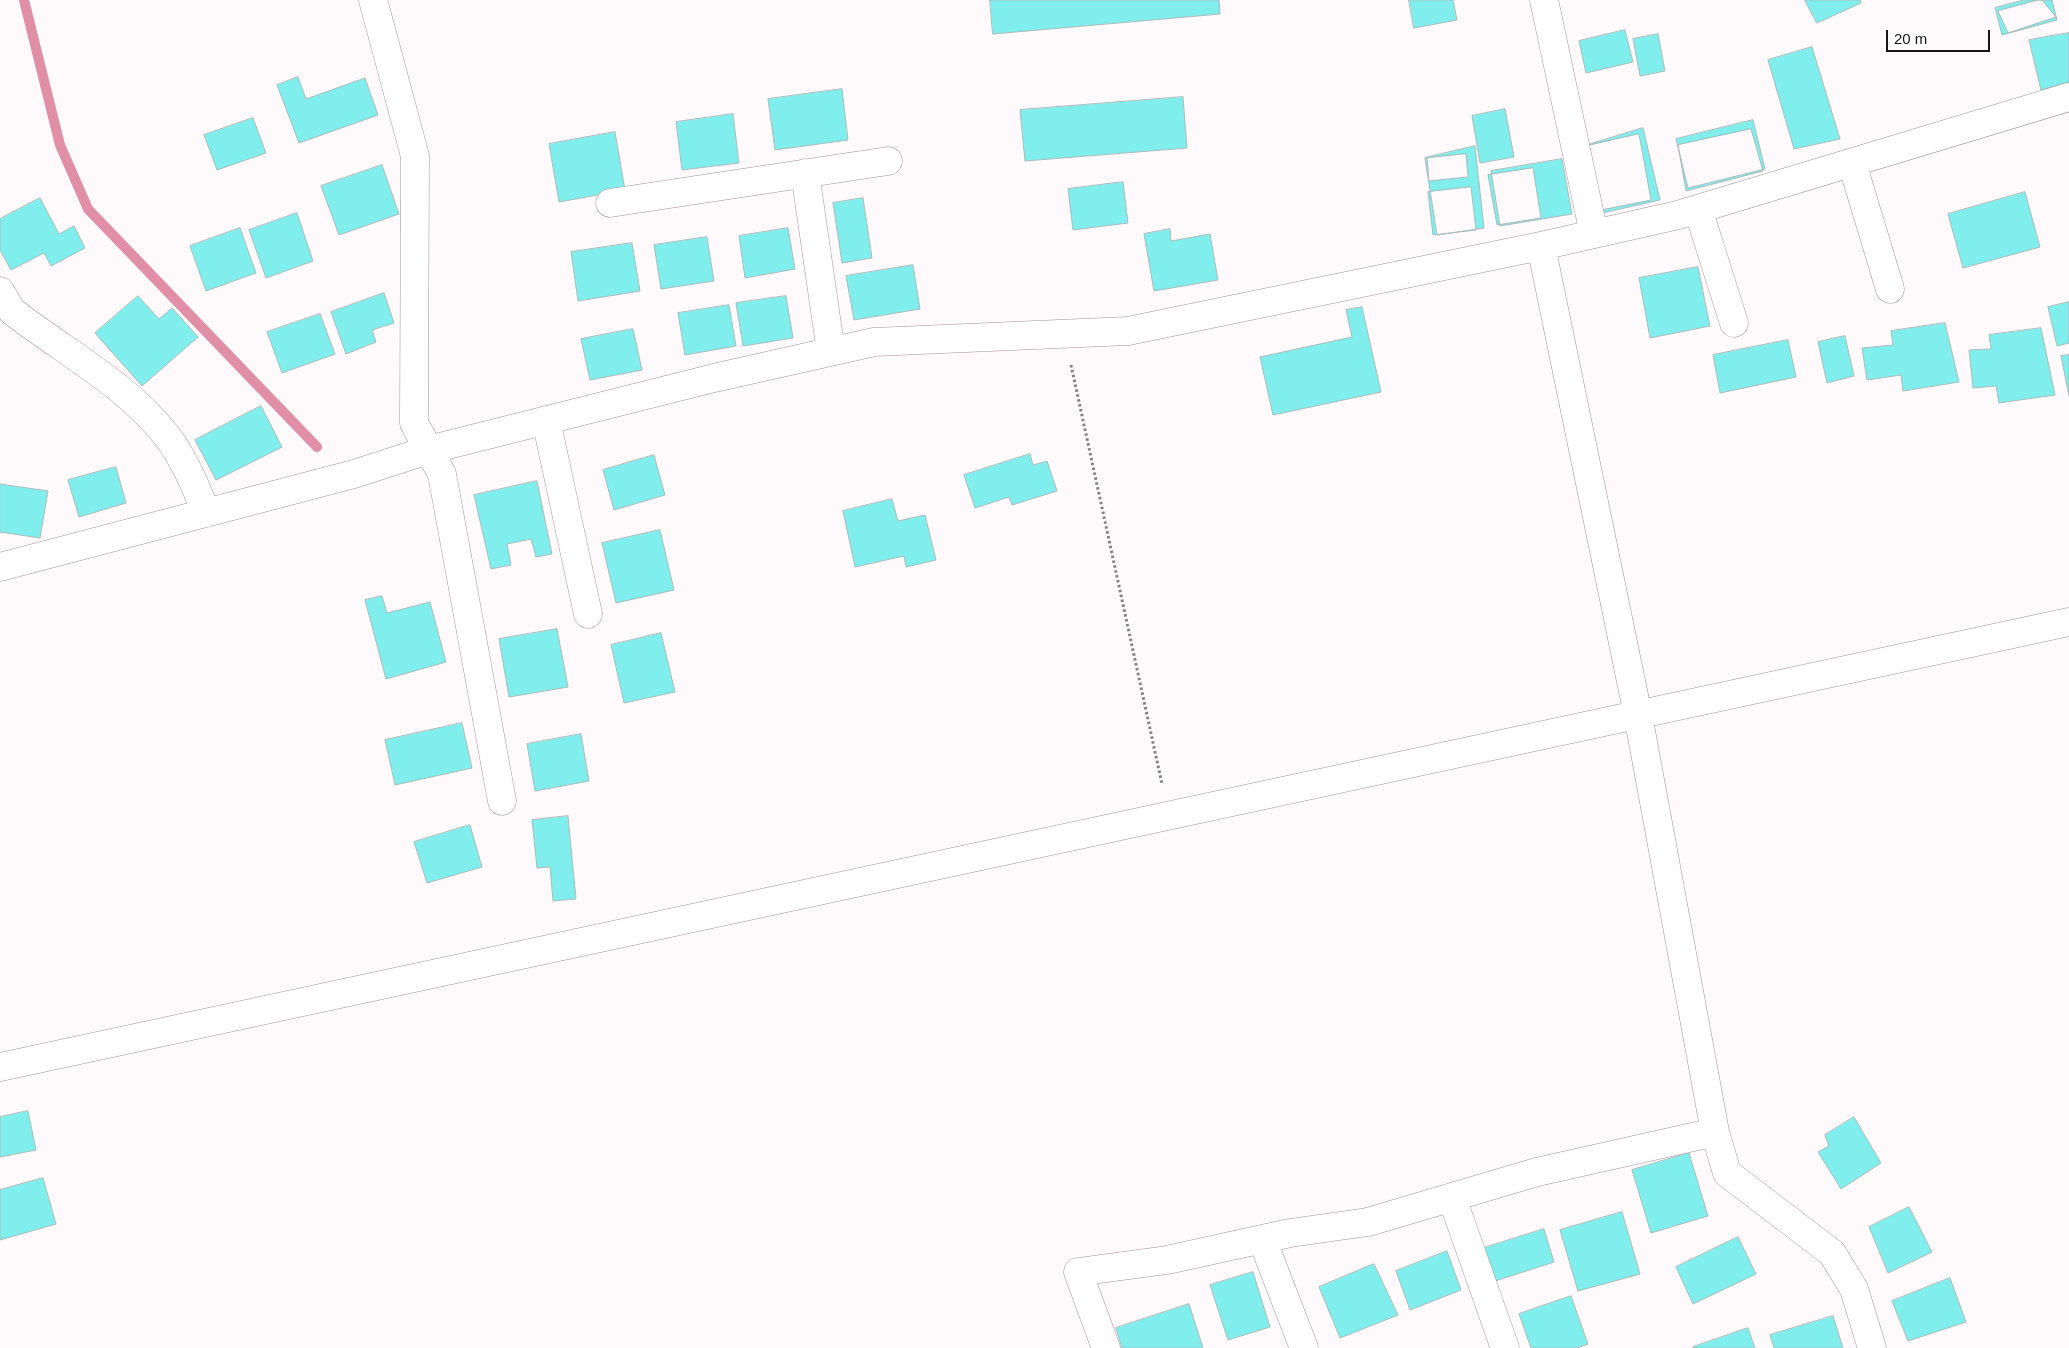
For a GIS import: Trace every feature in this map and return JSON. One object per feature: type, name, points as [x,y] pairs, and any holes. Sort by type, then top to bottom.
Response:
[{"type":"street","points":[[373,0],[415,156],[414,423],[442,474],[502,801]]},
{"type":"street","points":[[1544,0],[1594,234]]},
{"type":"street","points":[[0,568],[354,474],[428,450],[874,342],[1128,331],[1594,234],[1698,209],[2069,97]]},
{"type":"street","points":[[610,203],[888,161]]},
{"type":"street","points":[[1852,163],[1890,289]]},
{"type":"street","points":[[805,173],[831,352]]},
{"type":"street","points":[[1698,209],[1734,323]]},
{"type":"street","points":[[1541,246],[1638,715],[1715,1132],[1727,1173],[1832,1253],[1854,1288],[1872,1348]]},
{"type":"street","points":[[0,291],[12,310],[128,395],[166,435],[194,479],[206,513]]},
{"type":"street","points":[[546,420],[588,614]]},
{"type":"street","points":[[0,1067],[2069,622]]},
{"type":"street","points":[[1106,1348],[1078,1272],[1167,1260],[1262,1239],[1368,1222],[1537,1172],[1715,1132]]},
{"type":"street","points":[[1452,1198],[1504,1348]]},
{"type":"street","points":[[1262,1239],[1304,1348]]},
{"type":"path","points":[[1065,333],[1168,817]]},
{"type":"building","points":[[990,0],[1219,0],[1220,14],[993,34]]},
{"type":"building","points":[[1409,0],[1453,0],[1457,20],[1414,28]]},
{"type":"building","points":[[1805,0],[1860,0],[1861,3],[1817,23]]},
{"type":"building","points":[[2024,0],[2052,0],[2057,20],[2002,35],[1995,8]]},
{"type":"building","points":[[2042,0],[2056,17],[2008,33],[1998,11]]},
{"type":"building","points":[[1625,30],[1633,62],[1586,73],[1579,41]]},
{"type":"building","points":[[2069,33],[2069,82],[2041,90],[2029,40]]},
{"type":"building","points":[[1658,34],[1665,71],[1640,76],[1633,39]]},
{"type":"building","points":[[1812,47],[1840,139],[1794,149],[1768,60]]},
{"type":"building","points":[[298,77],[306,99],[365,78],[378,115],[299,143],[277,85]]},
{"type":"building","points":[[842,89],[848,140],[775,150],[768,99]]},
{"type":"building","points":[[1183,97],[1187,148],[1025,161],[1020,110]]},
{"type":"building","points":[[1505,109],[1514,157],[1480,163],[1472,116]]},
{"type":"building","points":[[733,114],[739,163],[682,170],[676,122]]},
{"type":"building","points":[[253,118],[266,153],[217,170],[204,135]]},
{"type":"building","points":[[1753,120],[1765,169],[1688,188],[1676,139]]},
{"type":"building","points":[[1643,128],[1660,200],[1598,214],[1581,147]]},
{"type":"building","points":[[1751,129],[1763,171],[1686,191],[1678,145]]},
{"type":"building","points":[[615,132],[625,190],[559,202],[549,144]]},
{"type":"building","points":[[1639,134],[1651,200],[1591,212],[1578,148]]},
{"type":"building","points":[[1475,146],[1484,228],[1437,235],[1425,158]]},
{"type":"building","points":[[1466,154],[1468,177],[1429,181],[1427,158]]},
{"type":"building","points":[[1562,159],[1572,214],[1500,226],[1491,171]]},
{"type":"building","points":[[382,165],[399,214],[339,235],[321,186]]},
{"type":"building","points":[[1533,168],[1541,218],[1497,225],[1488,175]]},
{"type":"building","points":[[1123,182],[1128,223],[1073,230],[1068,189]]},
{"type":"building","points":[[1471,187],[1476,230],[1433,235],[1428,192]]},
{"type":"building","points":[[2025,192],[2040,247],[1963,268],[1948,214]]},
{"type":"building","points":[[40,198],[59,234],[74,226],[85,248],[51,266],[44,253],[11,270],[0,250],[0,219]]},
{"type":"building","points":[[863,198],[872,258],[842,263],[833,203]]},
{"type":"building","points":[[297,213],[313,261],[266,278],[249,230]]},
{"type":"building","points":[[240,228],[256,273],[206,291],[190,246]]},
{"type":"building","points":[[788,228],[795,269],[745,278],[739,236]]},
{"type":"building","points":[[1170,229],[1171,241],[1210,234],[1218,280],[1154,291],[1144,234]]},
{"type":"building","points":[[707,237],[714,281],[661,289],[654,245]]},
{"type":"building","points":[[632,243],[640,291],[578,301],[571,252]]},
{"type":"building","points":[[913,265],[920,309],[854,320],[846,276]]},
{"type":"building","points":[[1698,267],[1710,326],[1650,338],[1639,278]]},
{"type":"building","points":[[384,293],[394,323],[372,330],[376,342],[346,354],[331,312]]},
{"type":"building","points":[[138,296],[159,319],[172,308],[198,337],[142,386],[95,333]]},
{"type":"building","points":[[786,296],[793,338],[743,346],[736,303]]},
{"type":"building","points":[[2069,302],[2069,343],[2057,346],[2048,307]]},
{"type":"building","points":[[729,305],[736,346],[685,355],[678,313]]},
{"type":"building","points":[[1362,307],[1381,392],[1273,415],[1260,357],[1352,337],[1346,310]]},
{"type":"building","points":[[320,314],[335,354],[282,373],[267,332]]},
{"type":"building","points":[[1945,323],[1959,382],[1903,391],[1901,375],[1867,380],[1862,348],[1893,345],[1891,331]]},
{"type":"building","points":[[2041,328],[2055,395],[1999,403],[1996,386],[1973,388],[1969,350],[1991,349],[1989,335]]},
{"type":"building","points":[[633,329],[642,370],[590,380],[581,339]]},
{"type":"building","points":[[1845,336],[1854,376],[1827,383],[1818,342]]},
{"type":"building","points":[[1788,340],[1796,377],[1720,393],[1713,355]]},
{"type":"building","points":[[2069,355],[2069,396],[2061,356]]},
{"type":"building","points":[[261,406],[282,447],[216,480],[195,440]]},
{"type":"building","points":[[1030,454],[1033,465],[1047,461],[1057,491],[1012,505],[1009,497],[975,508],[964,475]]},
{"type":"building","points":[[654,455],[665,495],[614,510],[603,470]]},
{"type":"building","points":[[116,467],[126,503],[79,517],[68,480]]},
{"type":"building","points":[[537,481],[552,554],[536,557],[531,539],[507,544],[511,565],[491,569],[474,495]]},
{"type":"building","points":[[0,484],[48,491],[40,538],[0,532]]},
{"type":"building","points":[[892,499],[898,521],[925,515],[936,560],[906,567],[904,556],[855,567],[843,511]]},
{"type":"building","points":[[660,530],[674,590],[616,603],[602,543]]},
{"type":"building","points":[[382,596],[387,613],[430,602],[446,662],[386,679],[365,600]]},
{"type":"building","points":[[557,629],[568,687],[509,697],[499,639]]},
{"type":"building","points":[[661,633],[675,692],[624,703],[611,645]]},
{"type":"building","points":[[462,723],[472,768],[395,785],[385,740]]},
{"type":"building","points":[[581,734],[589,781],[535,791],[527,744]]},
{"type":"building","points":[[568,816],[576,899],[553,901],[550,867],[537,868],[532,820]]},
{"type":"building","points":[[470,825],[482,867],[427,883],[414,842]]},
{"type":"building","points":[[28,1111],[36,1150],[0,1157],[0,1117]]},
{"type":"building","points":[[1854,1117],[1881,1163],[1841,1189],[1818,1152],[1829,1146],[1825,1135]]},
{"type":"building","points":[[1689,1153],[1708,1216],[1651,1233],[1632,1170]]},
{"type":"building","points":[[43,1178],[56,1224],[0,1240],[0,1190]]},
{"type":"building","points":[[1909,1207],[1932,1252],[1888,1273],[1869,1227]]},
{"type":"building","points":[[1622,1212],[1640,1274],[1578,1291],[1560,1230]]},
{"type":"building","points":[[1544,1229],[1554,1262],[1495,1281],[1484,1248]]},
{"type":"building","points":[[1738,1237],[1756,1274],[1693,1304],[1676,1267]]},
{"type":"building","points":[[1447,1251],[1461,1290],[1410,1310],[1396,1271]]},
{"type":"building","points":[[1374,1264],[1398,1315],[1340,1338],[1319,1287]]},
{"type":"building","points":[[1253,1272],[1270,1327],[1228,1340],[1210,1285]]},
{"type":"building","points":[[1950,1278],[1966,1322],[1908,1341],[1892,1301]]},
{"type":"building","points":[[1571,1296],[1588,1344],[1577,1348],[1531,1348],[1519,1314]]},
{"type":"building","points":[[1189,1304],[1203,1348],[1122,1348],[1116,1328]]},
{"type":"building","points":[[1833,1316],[1843,1348],[1774,1348],[1770,1335]]},
{"type":"building","points":[[1748,1328],[1755,1348],[1693,1348],[1693,1347]]},
{"type":"waterway","points":[[24,0],[60,145],[88,209],[317,447]]}]
